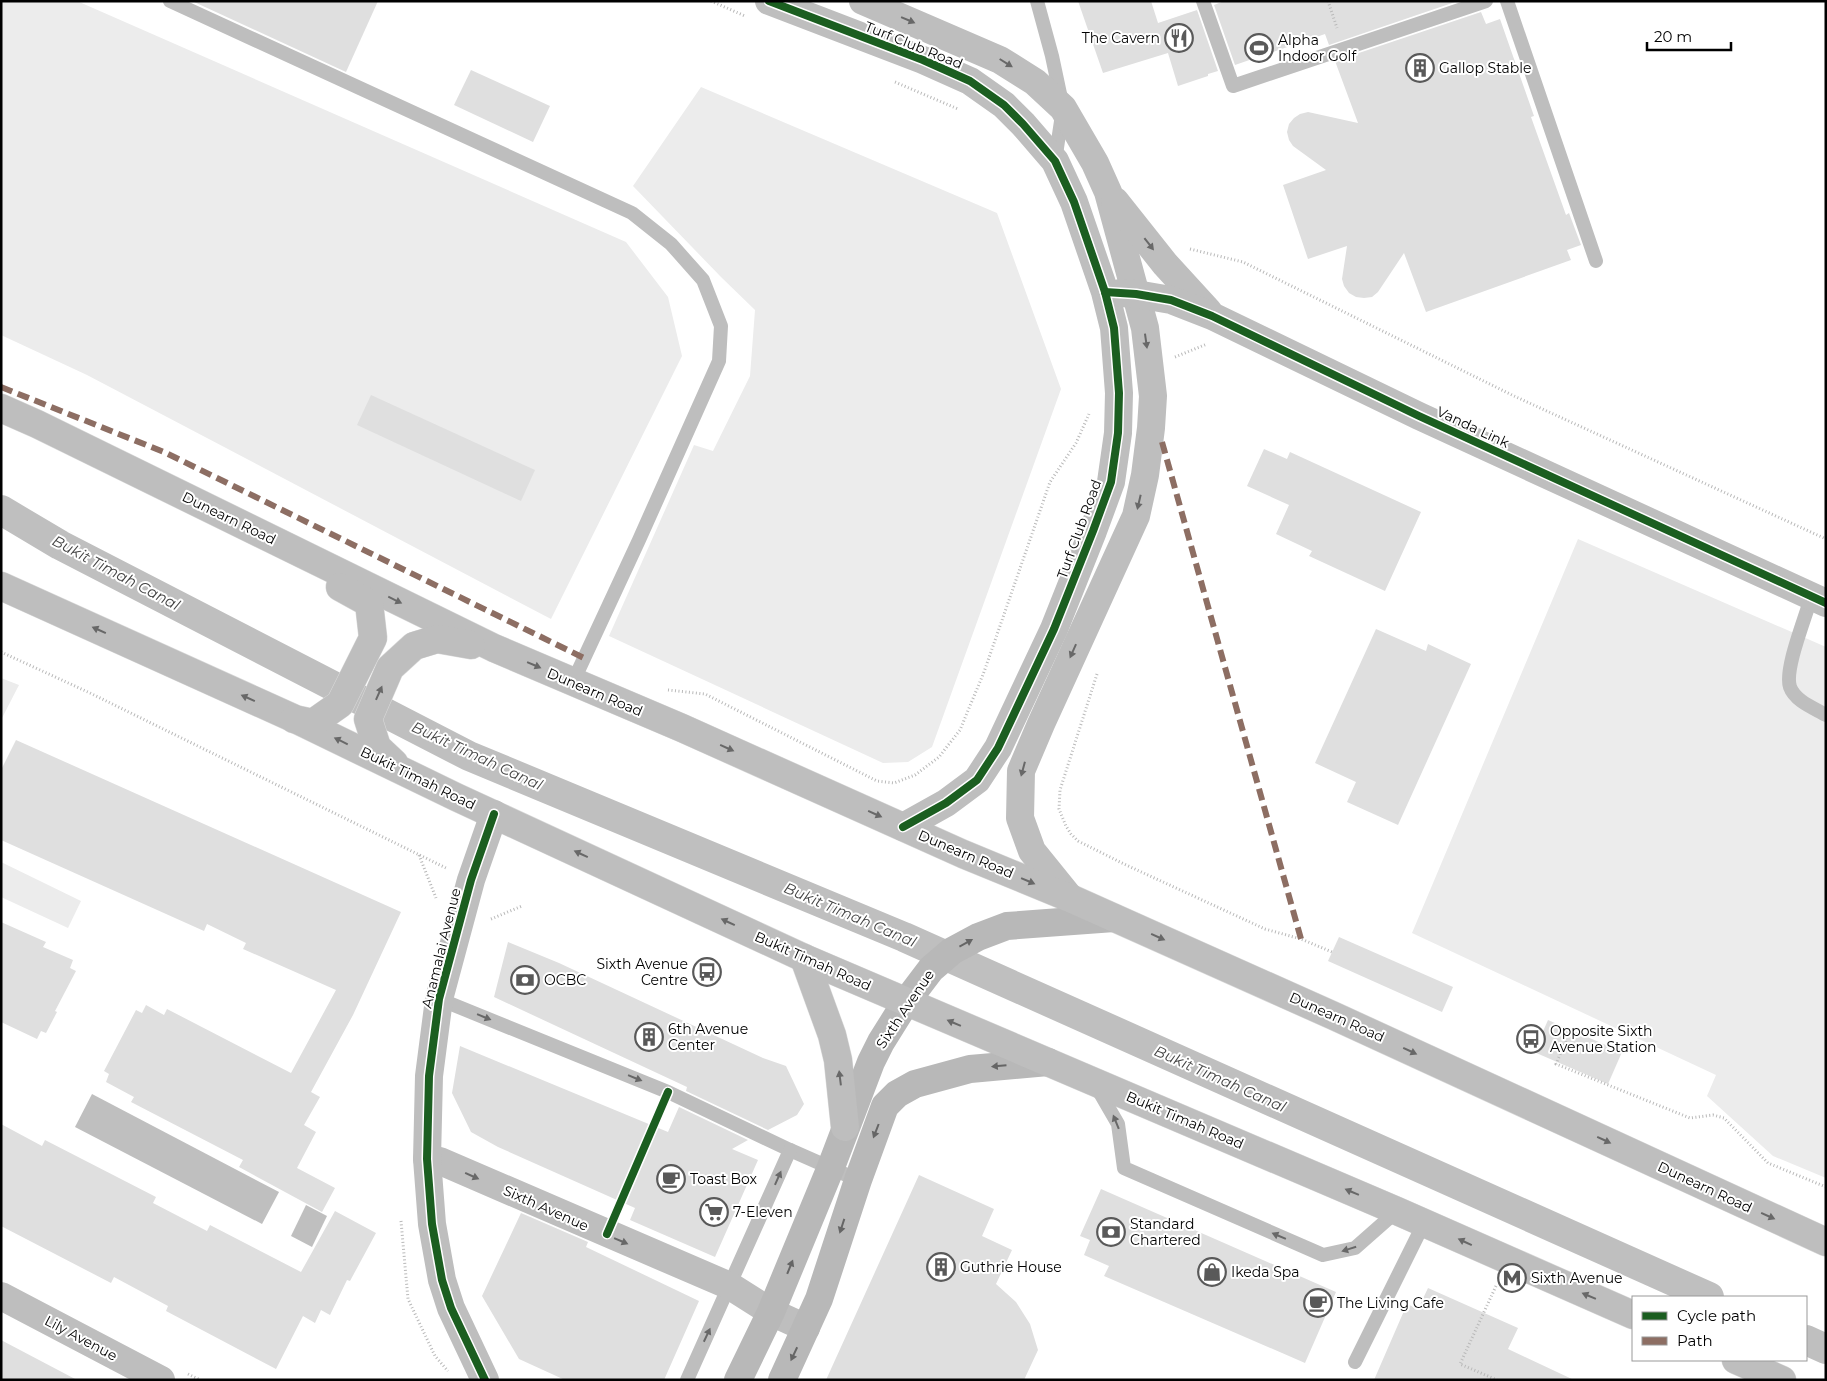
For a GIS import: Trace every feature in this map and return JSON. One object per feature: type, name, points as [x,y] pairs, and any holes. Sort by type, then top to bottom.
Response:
[{"type":"main road","name":"Turf Club Road","points":[[863,1],[1000,60],[1035,82],[1062,108],[1095,164],[1108,192],[1144,328],[1153,396],[1145,475],[1136,516],[1041,724],[1022,771],[1020,818],[1032,851],[1070,898]]},
{"type":"main road","name":"Turf Club Road","points":[[760,10],[923,60],[970,82],[1004,106],[1055,161],[1074,202],[1105,292],[1114,328],[1120,393],[1118,433],[1111,482],[1054,630],[998,748],[977,780],[946,804],[903,827]]},
{"type":"main road","name":"Vanda Link","points":[[1108,192],[1165,264],[1212,316]]},
{"type":"main road","name":"Vanda Link","points":[[1105,292],[1136,294],[1171,300],[1212,316],[1419,416],[1818,600]]},
{"type":"main road","name":"Dunearn Road","points":[[1,408],[494,648],[1070,898],[1334,1016],[1826,1242]]},
{"type":"main road","points":[[37,424],[369,603],[373,638],[340,704],[313,723],[293,718]]},
{"type":"main road","name":"Bukit Timah Road","points":[[1,586],[293,718],[804,958],[1093,1080],[1632,1315]]},
{"type":"main road","points":[[401,770],[377,747],[368,719],[390,668],[414,646],[438,639],[494,648]]},
{"type":"main road","name":"Anamalai Avenue","points":[[485,1380],[450,1308],[442,1280],[432,1224],[427,1159],[429,1076],[439,1000],[471,880],[494,814]]},
{"type":"main road","name":"Sixth Avenue","points":[[738,1380],[771,1312],[877,1049],[906,1002],[931,969],[952,951],[978,937],[1007,926],[1114,918]]},
{"type":"main road","points":[[804,958],[832,1035],[838,1060],[845,1127]]},
{"type":"main road","points":[[782,1380],[818,1299],[885,1106],[897,1094],[916,1084],[970,1069],[1048,1062]]},
{"type":"main road","name":"Sixth Avenue","points":[[427,1159],[440,1162],[730,1286],[771,1312],[806,1328]]},
{"type":"main road","name":"Lily Avenue","points":[[1,1296],[148,1377]]},
{"type":"main road","points":[[1738,1361],[1782,1380]]},
{"type":"lane","points":[[170,1],[632,213],[671,244],[703,280],[721,326],[719,361],[573,682]]},
{"type":"lane","points":[[1037,1],[1052,56],[1062,108],[1055,161]]},
{"type":"lane","points":[[1203,1],[1234,86],[1486,1]]},
{"type":"lane","points":[[1507,1],[1596,261]]},
{"type":"lane","points":[[1818,600],[1790,667],[1790,687],[1801,701],[1826,715]]},
{"type":"lane","points":[[439,1000],[668,1092],[858,1180]]},
{"type":"lane","points":[[1093,1080],[1118,1124],[1124,1168],[1323,1255],[1356,1248],[1397,1211]]},
{"type":"lane","points":[[687,1380],[790,1150]]},
{"type":"lane","points":[[1355,1362],[1424,1223]]},
{"type":"path","points":[[711,1],[760,10]]},
{"type":"path","points":[[1328,1],[1340,36]]},
{"type":"path","points":[[894,81],[964,113]]},
{"type":"path","points":[[1165,264],[1176,245],[1243,262],[1514,396],[1826,539]]},
{"type":"path","points":[[1169,359],[1242,330]]},
{"type":"path","points":[[664,690],[705,694],[877,780],[894,783],[915,775],[939,758],[960,730],[984,672],[1050,482],[1076,443],[1090,411]]},
{"type":"path","points":[[1,652],[90,693],[471,880]]},
{"type":"path","points":[[1098,673],[1060,790],[1059,809],[1071,834],[1078,841],[1124,864],[1265,929],[1300,939],[1332,952]]},
{"type":"path","points":[[487,920],[522,906]]},
{"type":"path","points":[[1566,1040],[1556,1064],[1690,1118],[1713,1115],[1724,1118],[1768,1163],[1826,1187]]},
{"type":"path","points":[[1497,1380],[1460,1364],[1507,1261]]},
{"type":"shaded area","points":[[1,1],[77,1],[626,242],[668,297],[682,356],[551,619],[87,375],[1,335]]},
{"type":"shaded area","points":[[701,87],[997,213],[1061,389],[932,747],[908,762],[883,763],[609,636],[694,445],[713,451],[750,376],[755,310],[633,186]]},
{"type":"shaded area","points":[[1578,539],[1826,647],[1826,1178],[1773,1156],[1707,1096],[1716,1075],[1412,933]]},
{"type":"shaded area","points":[[1,678],[19,685],[1,720]]},
{"type":"shaded area","points":[[1,862],[81,901],[68,928],[1,897]]},
{"type":"shaded area","points":[[92,1094],[279,1192],[262,1224],[75,1127]]},
{"type":"shaded area","points":[[306,1205],[327,1216],[312,1247],[291,1236]]},
{"type":"building","points":[[192,1],[378,1],[346,72]]},
{"type":"building","points":[[1078,1],[1151,1],[1158,23],[1197,10],[1218,71],[1178,86],[1168,53],[1103,73]]},
{"type":"building","points":[[1224,1],[1458,1],[1329,45],[1325,34],[1235,65],[1214,5]]},
{"type":"building","points":[[1481,12],[1486,24],[1500,19],[1534,116],[1531,117],[1566,215],[1569,213],[1581,245],[1567,250],[1571,260],[1426,312],[1404,253],[1378,292],[1372,297],[1356,297],[1349,293],[1342,279],[1347,246],[1308,259],[1283,185],[1326,170],[1293,146],[1287,132],[1289,124],[1300,114],[1308,112],[1358,123],[1335,61]]},
{"type":"building","points":[[471,70],[550,106],[533,142],[454,105]]},
{"type":"building","points":[[371,395],[535,470],[521,501],[357,425]]},
{"type":"building","points":[[1264,449],[1287,459],[1290,452],[1421,512],[1385,591],[1309,556],[1312,551],[1276,534],[1289,505],[1247,486]]},
{"type":"building","points":[[1376,629],[1426,651],[1428,644],[1471,664],[1398,825],[1347,802],[1356,782],[1315,763]]},
{"type":"building","points":[[16,740],[401,912],[353,1015],[311,1092],[320,1097],[304,1125],[316,1132],[297,1168],[335,1188],[322,1212],[239,1167],[243,1160],[131,1102],[134,1097],[106,1082],[109,1074],[104,1071],[136,1010],[142,1013],[146,1005],[164,1015],[167,1009],[291,1073],[336,990],[243,949],[246,943],[207,924],[204,931],[1,840],[1,770]]},
{"type":"building","points":[[1,922],[46,942],[43,947],[73,960],[70,968],[76,971],[46,1033],[41,1031],[37,1039],[1,1022]]},
{"type":"building","points":[[1339,937],[1453,987],[1442,1012],[1328,961]]},
{"type":"building","name":"6th Avenue Center","points":[[508,942],[559,963],[763,1058],[786,1066],[804,1104],[797,1115],[768,1130],[686,1091],[687,1087],[494,997]]},
{"type":"building","points":[[1548,1020],[1622,1052],[1608,1084],[1534,1052]]},
{"type":"building","points":[[460,1046],[668,1132],[679,1107],[748,1140],[732,1149],[758,1160],[715,1257],[630,1220],[635,1208],[498,1147],[471,1132],[452,1093]]},
{"type":"building","points":[[1,1124],[42,1146],[45,1140],[156,1197],[153,1203],[207,1231],[210,1225],[301,1272],[335,1211],[376,1233],[350,1281],[347,1280],[330,1315],[321,1310],[315,1323],[303,1316],[276,1369],[166,1311],[168,1306],[114,1277],[111,1283],[1,1226]]},
{"type":"building","name":"Guthrie House","points":[[919,1175],[994,1209],[982,1236],[1012,1250],[996,1284],[1016,1302],[1030,1324],[1038,1350],[1024,1380],[826,1380]]},
{"type":"building","points":[[1101,1189],[1336,1292],[1305,1363],[1104,1276],[1109,1266],[1084,1255],[1090,1240],[1080,1236]]},
{"type":"building","points":[[521,1213],[588,1242],[586,1247],[699,1301],[664,1380],[565,1380],[519,1359],[482,1296]]},
{"type":"building","points":[[1428,1288],[1518,1328],[1508,1349],[1574,1380],[1374,1380],[1407,1304],[1418,1309]]},
{"type":"building","points":[[1,1340],[77,1380],[1,1380]]},
{"type":"waterway","name":"Bukit Timah Canal","points":[[1,510],[60,545],[469,756],[904,937],[1707,1296]]},
{"type":"waterway","name":"Bukit Timah Canal","points":[[1807,1340],[1826,1349]]},
{"type":"marked path","points":[[1,387],[164,452],[584,658]]},
{"type":"marked path","points":[[1162,442],[1301,939]]},
{"type":"cycle path","points":[[769,1],[923,60],[970,81],[1004,105],[1055,161],[1074,202],[1105,292],[1114,328],[1119,393],[1118,433],[1111,482],[1054,629],[998,748],[977,780],[946,803],[903,827]]},
{"type":"cycle path","points":[[1105,292],[1136,294],[1171,300],[1212,316],[1419,416],[1826,603]]},
{"type":"cycle path","points":[[485,1380],[451,1308],[442,1280],[432,1224],[427,1159],[429,1076],[439,999],[471,880],[494,814]]},
{"type":"cycle path","points":[[607,1234],[668,1092]]},
{"type":"place","name":"The Cavern","points":[[1179,38]]},
{"type":"place","name":"Alpha Indoor Golf","points":[[1259,48]]},
{"type":"place","name":"Gallop Stable","points":[[1420,68]]},
{"type":"place","name":"Sixth Avenue Centre","points":[[707,972]]},
{"type":"place","name":"OCBC","points":[[525,980]]},
{"type":"place","name":"6th Avenue Center","points":[[649,1037]]},
{"type":"place","name":"Opposite Sixth Avenue Station","points":[[1531,1039]]},
{"type":"place","name":"Toast Box","points":[[671,1179]]},
{"type":"place","name":"7-Eleven","points":[[714,1212]]},
{"type":"place","name":"Standard Chartered","points":[[1111,1232]]},
{"type":"place","name":"Guthrie House","points":[[941,1267]]},
{"type":"place","name":"Ikeda Spa","points":[[1212,1272]]},
{"type":"place","name":"Sixth Avenue","points":[[1512,1278]]},
{"type":"place","name":"The Living Cafe","points":[[1318,1303]]}]
